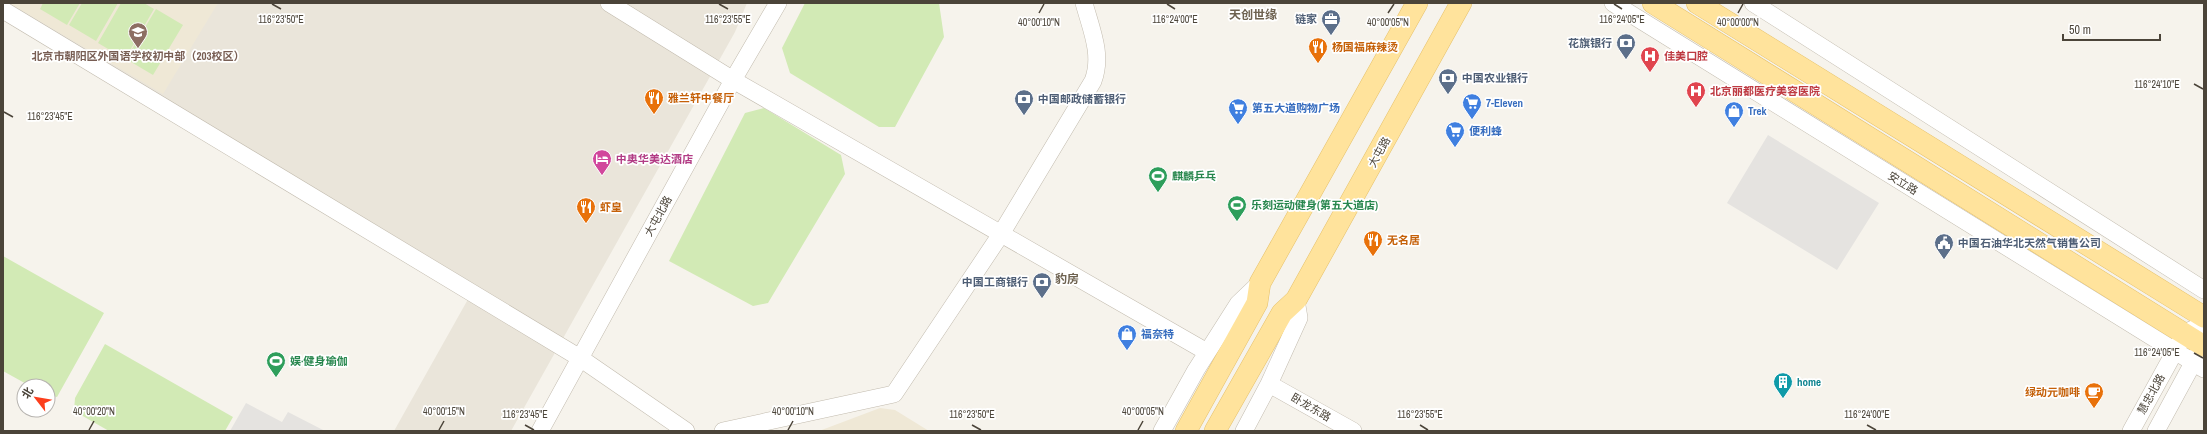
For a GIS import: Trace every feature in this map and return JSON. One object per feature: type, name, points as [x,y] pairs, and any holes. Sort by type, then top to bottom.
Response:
[{"type":"main road","points":[[1186,431],[1257,303],[1260,283],[1417,3]]},
{"type":"main road","name":"大屯路","points":[[1215,431],[1282,313],[1296,300],[1461,3]]},
{"type":"main road","name":"安立路","points":[[1653,3],[2185,333],[2202,353]]},
{"type":"main road","points":[[1698,3],[2204,317]]},
{"type":"street","points":[[609,3],[733,80],[1208,352]]},
{"type":"street","name":"大屯北路","points":[[540,431],[733,80],[778,3]]},
{"type":"street","points":[[723,431],[894,394],[1001,234],[1093,81],[1098,68],[1098,58],[1084,3]]},
{"type":"street","name":"安立路","points":[[1613,3],[2174,351],[2202,353]]},
{"type":"street","points":[[1753,3],[2204,290]]},
{"type":"street","points":[[3,10],[580,358],[686,431]]},
{"type":"street","points":[[1162,431],[1238,304],[1260,283]]},
{"type":"street","points":[[1244,431],[1269,384],[1299,318],[1296,300]]},
{"type":"street","points":[[2185,333],[2204,324]]},
{"type":"street","name":"慧忠北路","points":[[2131,431],[2185,333]]},
{"type":"street","name":"慧忠北路","points":[[2156,431],[2202,353]]},
{"type":"street","name":"卧龙东路","points":[[1269,384],[1353,431]]},
{"type":"shaded area","points":[[7,3],[747,3],[735,32],[511,431],[394,431],[476,285]]},
{"type":"shaded area","name":"北京市朝阳区外国语学校初中部（203校区）","points":[[9,3],[218,3],[163,94]]},
{"type":"shaded area","points":[[1768,135],[1879,203],[1837,270],[1727,203]]},
{"type":"shaded area","points":[[246,403],[282,422],[288,412],[325,431],[230,431]]},
{"type":"shaded area","points":[[880,408],[895,410],[929,431],[819,431]]},
{"type":"green space","points":[[43,3],[80,3],[67,25],[40,9]]},
{"type":"green space","points":[[82,3],[118,3],[96,41],[69,25]]},
{"type":"green space","points":[[121,3],[144,3],[154,9],[125,59],[98,43]]},
{"type":"green space","points":[[805,3],[939,3],[944,37],[895,127],[879,127],[790,73],[782,48]]},
{"type":"green space","points":[[156,9],[183,25],[153,75],[126,59]]},
{"type":"green space","points":[[764,108],[841,155],[845,174],[768,303],[753,306],[669,261],[745,113]]},
{"type":"green space","points":[[3,256],[104,313],[57,397],[56,378],[16,378],[3,371]]},
{"type":"green space","points":[[105,344],[233,417],[225,431],[109,431],[74,411],[75,398]]},
{"type":"place","name":"链家","points":[[1331,36]]},
{"type":"place","name":"北京市朝阳区外国语学校初中部（203校区）","points":[[138,49]]},
{"type":"place","name":"花旗银行","points":[[1626,60]]},
{"type":"place","name":"杨国福麻辣烫","points":[[1318,64]]},
{"type":"place","name":"佳美口腔","points":[[1650,73]]},
{"type":"place","name":"中国农业银行","points":[[1448,95]]},
{"type":"place","name":"北京丽都医疗美容医院","points":[[1696,108]]},
{"type":"place","name":"雅兰轩中餐厅","points":[[654,115]]},
{"type":"place","name":"中国邮政储蓄银行","points":[[1024,116]]},
{"type":"place","name":"7-Eleven","points":[[1472,120]]},
{"type":"place","name":"第五大道购物广场","points":[[1238,125]]},
{"type":"place","name":"Trek","points":[[1734,128]]},
{"type":"place","name":"便利蜂","points":[[1455,148]]},
{"type":"place","name":"中奥华美达酒店","points":[[602,176]]},
{"type":"place","name":"麒麟乒乓","points":[[1158,193]]},
{"type":"place","name":"乐刻运动健身(第五大道店)","points":[[1237,222]]},
{"type":"place","name":"虾皇","points":[[586,224]]},
{"type":"place","name":"无名居","points":[[1373,257]]},
{"type":"place","name":"中国石油华北天然气销售公司","points":[[1944,260]]},
{"type":"place","name":"中国工商银行","points":[[1042,299]]},
{"type":"place","name":"福奈特","points":[[1127,351]]},
{"type":"place","name":"娱·健身瑜伽","points":[[276,378]]},
{"type":"place","name":"home","points":[[1783,399]]},
{"type":"place","name":"绿动元咖啡","points":[[2094,409]]},
{"type":"district","name":"天创世缘","points":[[1253,15]]},
{"type":"district","name":"豹房","points":[[1067,279]]}]
